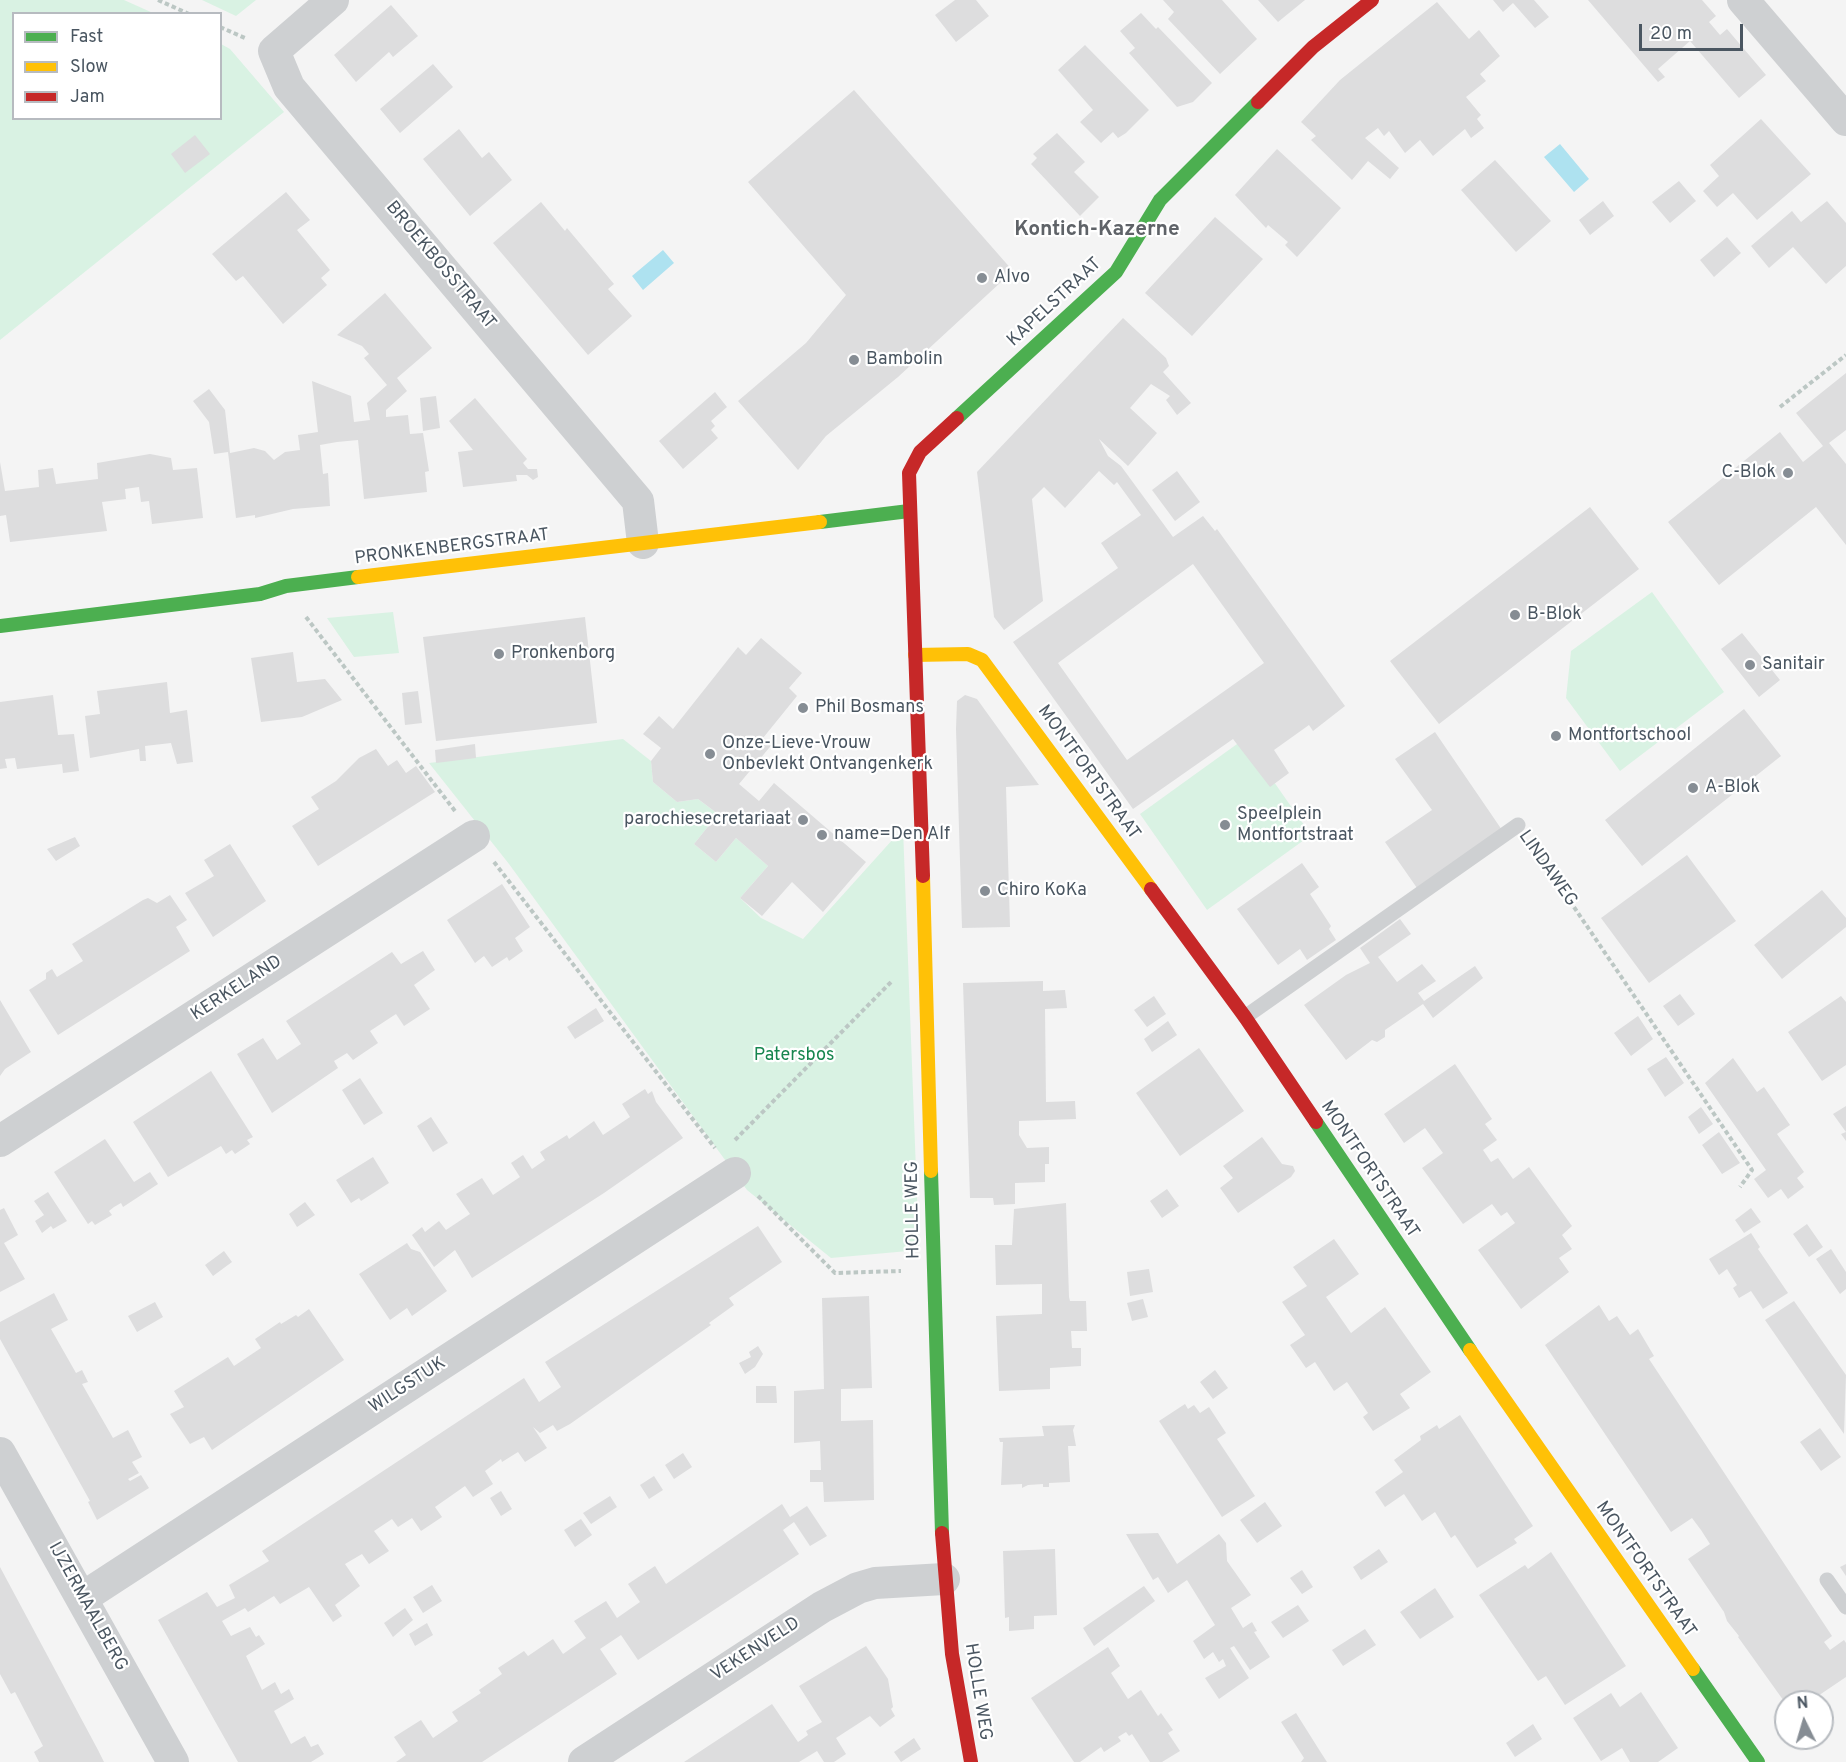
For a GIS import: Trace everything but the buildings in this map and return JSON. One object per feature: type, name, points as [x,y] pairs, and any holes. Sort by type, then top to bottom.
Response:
[{"type":"street","name":"BROEKBOSSTRAAT","points":[[333,0],[274,51],[289,87],[638,501],[643,543]]},
{"type":"street","name":"KAPELSTRAAT","points":[[915,655],[909,511],[909,473],[914,459],[1116,272],[1160,200],[1313,47],[1372,0]]},
{"type":"street","points":[[1743,0],[1846,120]]},
{"type":"street","name":"PRONKENBERGSTRAAT","points":[[0,626],[260,594],[286,586],[909,511]]},
{"type":"street","name":"MONTFORTSTRAAT","points":[[915,655],[968,654],[982,660],[1245,1017],[1476,1360],[1758,1762]]},
{"type":"street","name":"HOLLE WEG","points":[[915,655],[926,947],[944,1579],[952,1654],[971,1762]]},
{"type":"street","name":"KERKELAND","points":[[0,1141],[474,836]]},
{"type":"street","name":"WILGSTUK","points":[[82,1598],[735,1173]]},
{"type":"street","name":"IJZERMAALBERG","points":[[0,1453],[173,1762]]},
{"type":"street","name":"VEKENVELD","points":[[584,1762],[822,1606],[858,1588],[875,1583],[944,1579]]},
{"type":"lane","name":"LINDAWEG","points":[[1245,1017],[1518,825]]},
{"type":"lane","points":[[1827,1580],[1846,1607]]},
{"type":"path","points":[[158,0],[185,12]]},
{"type":"path","points":[[1780,407],[1846,355]]},
{"type":"path","points":[[286,586],[308,619],[735,1173],[835,1273],[934,1269]]},
{"type":"path","name":"LINDAWEG","points":[[1518,825],[1752,1170],[1740,1187]]},
{"type":"path","points":[[735,1173],[729,1146],[926,947]]},
{"type":"green space","points":[[0,0],[124,0],[151,12],[12,12],[12,120],[222,120],[222,45],[230,49],[284,112],[0,340]]},
{"type":"green space","points":[[202,0],[256,0],[236,16]]},
{"type":"green space","points":[[1652,592],[1724,692],[1620,771],[1566,698],[1571,651]]},
{"type":"green space","points":[[393,612],[399,653],[354,657],[327,618]]},
{"type":"green space","name":"Patersbos","points":[[623,739],[651,761],[653,782],[677,802],[698,799],[718,814],[694,844],[716,862],[736,838],[768,866],[740,898],[761,918],[803,939],[903,828],[919,1250],[831,1258],[747,1190],[509,864],[429,763]]},
{"type":"green space","name":"Speelplein Montfortstraat","points":[[1244,739],[1311,835],[1207,910],[1140,814]]},
{"type":"water","points":[[1560,144],[1589,179],[1574,192],[1544,157]]},
{"type":"water","points":[[663,250],[674,263],[643,290],[632,276]]},
{"type":"traffic: fast","points":[[957,418],[1116,272],[1160,200],[1258,102]]},
{"type":"traffic: fast","points":[[820,522],[909,511]]},
{"type":"traffic: fast","points":[[0,626],[260,594],[286,586],[358,577]]},
{"type":"traffic: fast","points":[[1316,1122],[1470,1350]]},
{"type":"traffic: fast","points":[[931,1171],[942,1533]]},
{"type":"traffic: fast","points":[[1693,1669],[1758,1762]]},
{"type":"traffic: slow","points":[[358,577],[820,522]]},
{"type":"traffic: slow","points":[[915,655],[968,654],[982,660],[1151,889]]},
{"type":"traffic: slow","points":[[923,876],[931,1171]]},
{"type":"traffic: slow","points":[[1470,1350],[1693,1669]]},
{"type":"traffic: jam","points":[[1258,102],[1313,47],[1372,0]]},
{"type":"traffic: jam","points":[[923,876],[909,473],[920,452],[957,418]]},
{"type":"traffic: jam","points":[[1151,889],[1245,1017],[1316,1122]]},
{"type":"traffic: jam","points":[[942,1533],[952,1654],[971,1762]]},
{"type":"place","name":"Alvo","points":[[982,278]]},
{"type":"place","name":"Bambolin","points":[[854,360]]},
{"type":"place","name":"C-Blok","points":[[1788,473]]},
{"type":"place","name":"B-Blok","points":[[1515,615]]},
{"type":"place","name":"Pronkenborg","points":[[499,654]]},
{"type":"place","name":"Sanitair","points":[[1750,665]]},
{"type":"place","name":"Phil Bosmans","points":[[803,708]]},
{"type":"place","name":"Montfortschool","points":[[1556,736]]},
{"type":"place","name":"Onze-Lieve-Vrouw Onbevlekt Ontvangenkerk","points":[[710,754]]},
{"type":"place","name":"A-Blok","points":[[1693,788]]},
{"type":"place","name":"parochiesecretariaat","points":[[803,820]]},
{"type":"place","name":"Speelplein Montfortstraat","points":[[1225,825]]},
{"type":"place","name":"name=Den Alf","points":[[822,835]]},
{"type":"place","name":"Chiro KoKa","points":[[985,891]]},
{"type":"district","name":"Kontich-Kazerne","points":[[1097,231]]}]
